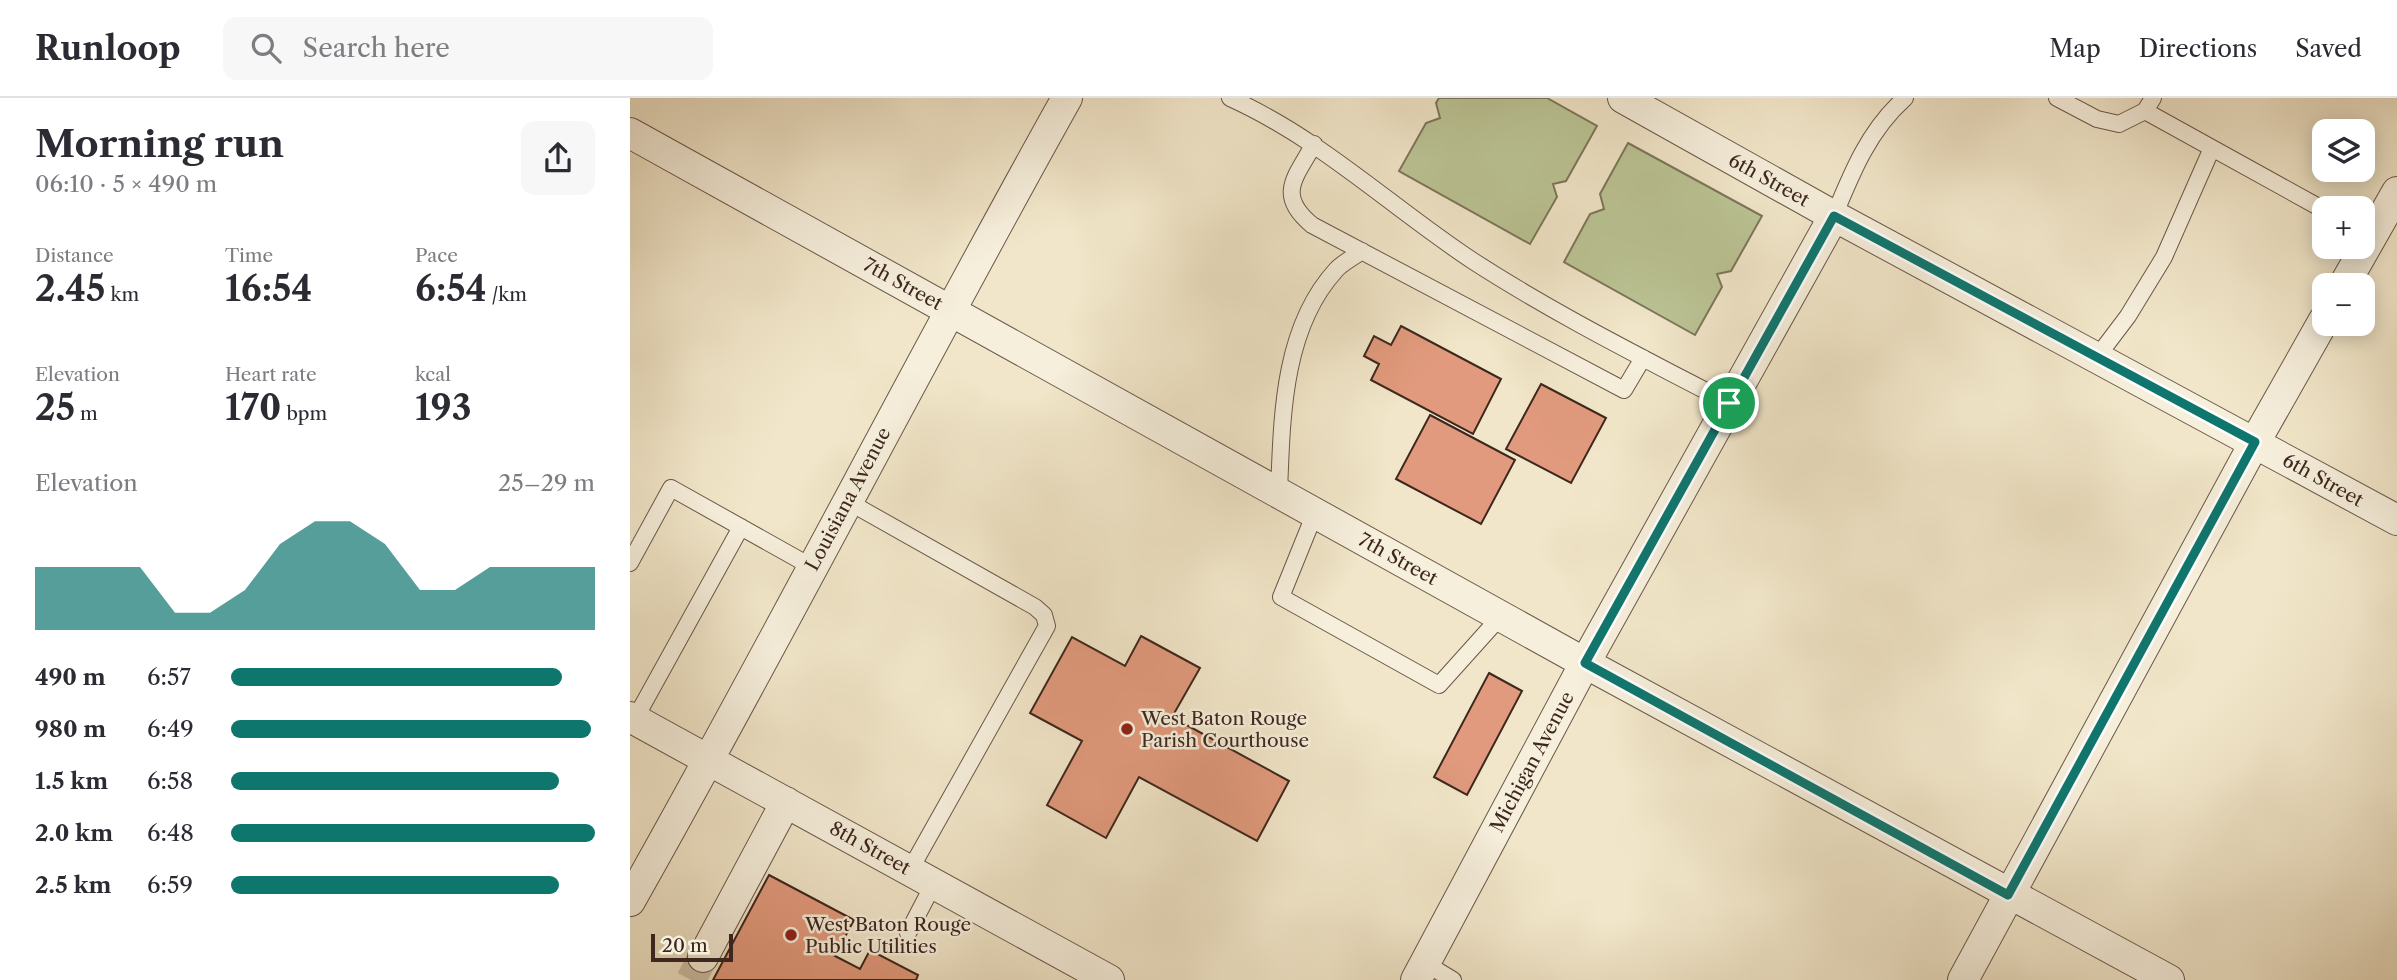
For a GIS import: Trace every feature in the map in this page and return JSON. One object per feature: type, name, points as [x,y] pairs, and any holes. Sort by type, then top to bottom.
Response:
[{"type":"street","name":"Louisiana Avenue","points":[[630,901],[709,760],[949,309],[1067,98]]},
{"type":"street","name":"6th Street","points":[[1623,98],[1834,216],[2397,520]]},
{"type":"street","name":"7th Street","points":[[630,133],[1585,663],[2008,895],[2169,980]]},
{"type":"street","points":[[2375,223],[2397,192]]},
{"type":"street","name":"Michigan Avenue","points":[[1421,972],[1585,663],[1834,216]]},
{"type":"street","points":[[1963,980],[2315,336]]},
{"type":"street","name":"8th Street","points":[[632,718],[1110,980]]},
{"type":"street","points":[[704,957],[786,802]]},
{"type":"lane","points":[[1230,98],[1284,125],[1314,144],[1472,260],[1586,328],[1729,403]]},
{"type":"lane","points":[[1834,216],[1859,154],[1891,110],[1905,98]]},
{"type":"lane","points":[[2057,98],[2097,120],[2119,124],[2149,104],[2212,148],[2312,203]]},
{"type":"lane","points":[[1314,144],[1293,181],[1290,197],[1296,211],[1312,225],[1624,390],[1643,358]]},
{"type":"lane","points":[[2097,357],[2128,316],[2164,257],[2212,148]]},
{"type":"lane","points":[[1279,492],[1282,421],[1289,373],[1299,334],[1315,300],[1336,270],[1362,251]]},
{"type":"lane","points":[[630,563],[671,488],[812,567]]},
{"type":"lane","points":[[847,502],[1035,607],[1044,615],[1047,626],[922,877],[908,933]]},
{"type":"lane","points":[[1315,513],[1281,597],[1439,685],[1501,616]]},
{"type":"lane","points":[[632,718],[741,527]]},
{"type":"lane","points":[[1421,972],[1453,980]]},
{"type":"green space","points":[[1439,98],[1547,98],[1597,126],[1566,181],[1553,184],[1557,197],[1530,244],[1399,171],[1426,123],[1440,118],[1436,103]]},
{"type":"green space","points":[[1628,143],[1762,216],[1731,271],[1717,274],[1722,287],[1695,335],[1564,262],[1590,214],[1604,209],[1600,194]]},
{"type":"building","points":[[1401,326],[1501,379],[1473,434],[1371,380],[1379,364],[1364,356],[1374,336],[1391,345]]},
{"type":"building","points":[[1541,384],[1606,418],[1571,483],[1506,449]]},
{"type":"building","points":[[1430,415],[1515,460],[1481,524],[1396,479]]},
{"type":"building","name":"West Baton Rouge Parish Courthouse","points":[[1141,636],[1200,668],[1172,717],[1289,781],[1257,841],[1139,777],[1106,838],[1047,805],[1082,741],[1030,713],[1072,637],[1125,666]]},
{"type":"building","points":[[1489,673],[1522,691],[1467,795],[1434,777]]},
{"type":"building","name":"West Baton Rouge Public Utilities","points":[[769,875],[854,920],[835,956],[860,969],[870,950],[918,975],[916,980],[713,980]]},
{"type":"tunnel","points":[[691,980],[703,957]]},
{"type":"place","name":"West Baton Rouge Parish Courthouse","points":[[1127,729]]},
{"type":"place","name":"West Baton Rouge Public Utilities","points":[[791,935]]},
{"type":"route","points":[[1834,216],[2255,442],[2008,895],[1585,663],[1729,403],[1834,216]]}]
